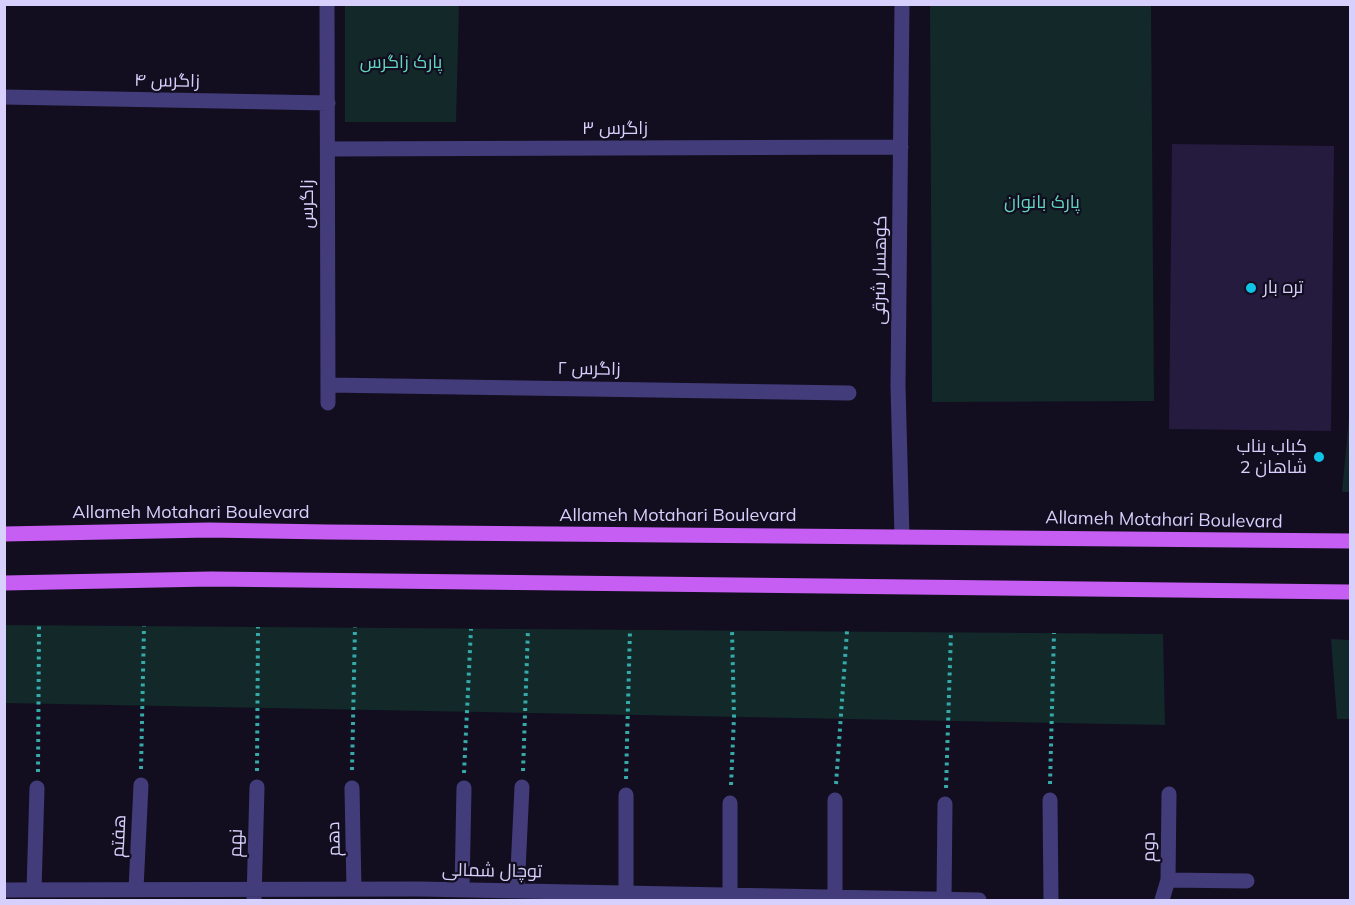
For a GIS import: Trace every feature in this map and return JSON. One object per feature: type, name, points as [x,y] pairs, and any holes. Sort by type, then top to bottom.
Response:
[{"type":"main road","name":"Allameh Motahari Boulevard","points":[[4,534],[209,530],[1350,541]]},
{"type":"main road","points":[[4,583],[211,579],[1350,592]]},
{"type":"street","name":"زاگرس","points":[[327,4],[328,403]]},
{"type":"street","name":"کوهسار شرقی","points":[[902,4],[898,386],[902,537]]},
{"type":"street","name":"زاگرس ۴","points":[[4,97],[328,103]]},
{"type":"street","name":"زاگرس ۳","points":[[328,149],[901,147]]},
{"type":"street","name":"زاگرس ۲","points":[[328,385],[849,393]]},
{"type":"street","name":"هفتم","points":[[136,889],[141,784]]},
{"type":"street","name":"نهم","points":[[254,895],[257,787]]},
{"type":"street","points":[[517,891],[522,787]]},
{"type":"street","points":[[34,890],[37,788]]},
{"type":"street","name":"دهم","points":[[352,788],[354,889]]},
{"type":"street","points":[[462,890],[464,788]]},
{"type":"street","name":"دوم","points":[[1162,900],[1168,880],[1169,794]]},
{"type":"street","points":[[626,795],[626,894]]},
{"type":"street","points":[[835,800],[835,898]]},
{"type":"street","points":[[1050,800],[1051,900]]},
{"type":"street","points":[[725,897],[730,803]]},
{"type":"street","points":[[944,900],[945,804]]},
{"type":"street","points":[[1168,880],[1247,880]]},
{"type":"street","name":"توچال شمالی","points":[[4,890],[34,890],[58,895],[136,889],[254,895],[354,889],[419,895],[462,890],[725,897],[979,900]]},
{"type":"path","points":[[37,788],[39,625]]},
{"type":"path","points":[[141,784],[144,626]]},
{"type":"path","points":[[257,787],[258,627]]},
{"type":"path","points":[[352,788],[355,627]]},
{"type":"path","points":[[464,788],[471,629]]},
{"type":"path","points":[[522,787],[528,629]]},
{"type":"path","points":[[626,795],[630,630]]},
{"type":"path","points":[[730,803],[734,717],[732,631]]},
{"type":"path","points":[[835,800],[846,631]]},
{"type":"path","points":[[945,804],[951,632]]},
{"type":"path","points":[[1050,800],[1050,723],[1054,633]]},
{"type":"green space","name":"پارک زاگرس","points":[[345,5],[459,5],[456,122],[345,122]]},
{"type":"green space","name":"پارک بانوان","points":[[930,5],[1151,5],[1154,401],[932,402]]},
{"type":"green space","points":[[1350,408],[1350,492],[1342,492]]},
{"type":"green space","points":[[5,625],[1163,634],[1165,725],[5,703]]},
{"type":"green space","points":[[1331,639],[1350,640],[1350,719],[1337,719]]},
{"type":"building","name":"تره بار","points":[[1172,144],[1334,146],[1331,431],[1169,429]]},
{"type":"place","name":"تره بار","points":[[1251,288]]},
{"type":"place","name":"کباب بناب شاهان 2","points":[[1319,457]]}]
